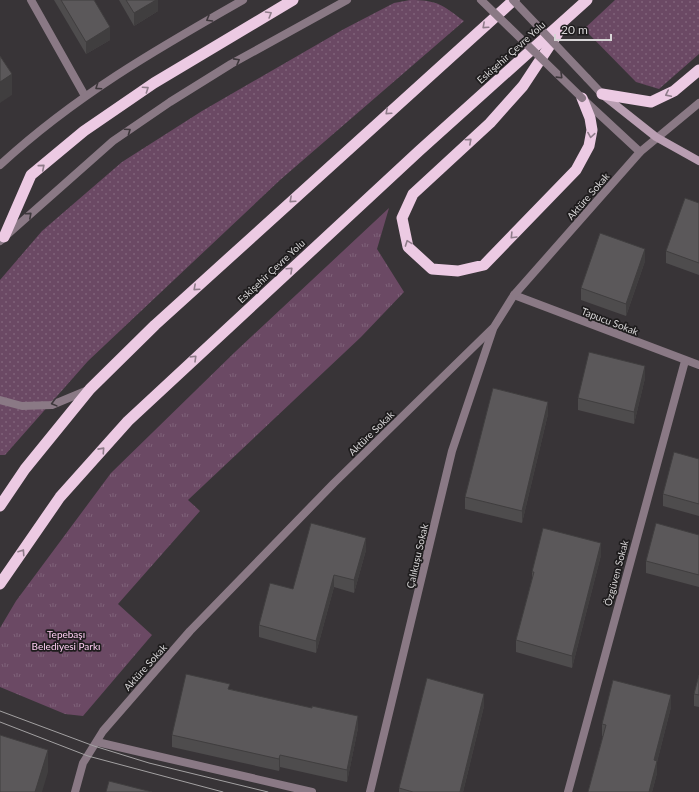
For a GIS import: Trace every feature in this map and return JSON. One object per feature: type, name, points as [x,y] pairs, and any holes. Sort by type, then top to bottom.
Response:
[{"type":"highway","points":[[2,239],[31,175],[84,131],[154,83],[293,0]]},
{"type":"highway","points":[[0,506],[25,469],[90,389],[155,325],[514,0]]},
{"type":"highway","name":"Eskişehir Çevre Yolu","points":[[0,584],[60,496],[128,421],[407,162],[586,0]]},
{"type":"highway","points":[[573,12],[523,86],[490,123],[413,194],[402,218],[408,247],[432,269],[458,271],[484,265],[576,170],[589,146],[592,130],[590,118],[582,98]]},
{"type":"highway","points":[[602,94],[651,102],[674,91],[699,70]]},
{"type":"main road","points":[[602,94],[656,137],[699,161]]},
{"type":"street","points":[[31,0],[85,96]]},
{"type":"street","points":[[0,166],[26,141],[85,96],[144,57],[242,0]]},
{"type":"street","points":[[2,239],[77,172],[126,132],[170,102],[231,64],[347,0]]},
{"type":"street","points":[[481,0],[640,152]]},
{"type":"street","points":[[514,0],[602,94]]},
{"type":"street","name":"Aktüre Sokak","points":[[75,792],[83,763],[97,742],[125,704],[190,631],[334,483],[494,327],[514,295],[640,152],[656,137],[699,103]]},
{"type":"street","name":"Tapucu Sokak","points":[[514,295],[685,361],[699,365]]},
{"type":"street","name":"Çalıkuşu Sokak","points":[[370,792],[452,451],[494,327]]},
{"type":"street","name":"Özgüven Sokak","points":[[568,792],[685,361]]},
{"type":"street","points":[[0,400],[22,406],[52,405],[90,389]]},
{"type":"street","points":[[97,742],[312,792]]},
{"type":"green space","points":[[410,0],[434,2],[464,21],[280,180],[88,361],[5,455],[0,455],[0,280],[42,231],[122,162],[202,111],[344,29],[394,3]]},
{"type":"green space","points":[[615,0],[699,0],[699,54],[659,89],[636,82],[584,29]]},
{"type":"green space","name":"Tepebaşı Belediyesi Parkı","points":[[389,208],[377,249],[404,292],[361,337],[188,500],[200,511],[118,604],[152,635],[83,716],[65,714],[0,687],[0,628],[16,601],[111,473],[235,352]]},
{"type":"building","points":[[61,0],[94,0],[110,27],[86,42]]},
{"type":"building","points":[[126,0],[156,0],[134,13]]},
{"type":"building","points":[[0,56],[12,74],[0,82]]},
{"type":"building","points":[[685,198],[699,203],[699,263],[666,251]]},
{"type":"building","points":[[600,233],[645,249],[626,304],[581,288]]},
{"type":"building","points":[[589,352],[645,366],[634,412],[578,398]]},
{"type":"building","points":[[493,388],[548,402],[522,511],[465,497]]},
{"type":"building","points":[[674,452],[699,459],[699,504],[663,494]]},
{"type":"building","points":[[311,523],[366,538],[354,580],[334,575],[316,641],[259,625],[270,583],[293,589]]},
{"type":"building","points":[[656,523],[699,535],[699,575],[646,561]]},
{"type":"building","points":[[543,528],[601,543],[572,656],[516,640],[534,572],[532,572]]},
{"type":"building","points":[[186,674],[230,684],[228,689],[312,708],[312,706],[358,716],[347,770],[280,755],[279,759],[172,735]]},
{"type":"building","points":[[699,675],[699,695],[694,694]]},
{"type":"building","points":[[427,678],[484,694],[460,792],[413,792],[399,788]]},
{"type":"building","points":[[613,680],[671,695],[654,760],[657,761],[649,792],[588,792],[606,725],[602,724]]},
{"type":"building","points":[[0,735],[48,750],[35,792],[0,792]]},
{"type":"building","points":[[109,781],[152,792],[106,792]]},
{"type":"tram line","points":[[0,711],[94,746],[149,763],[268,792]]},
{"type":"tram line","points":[[0,722],[88,756],[223,792]]}]
